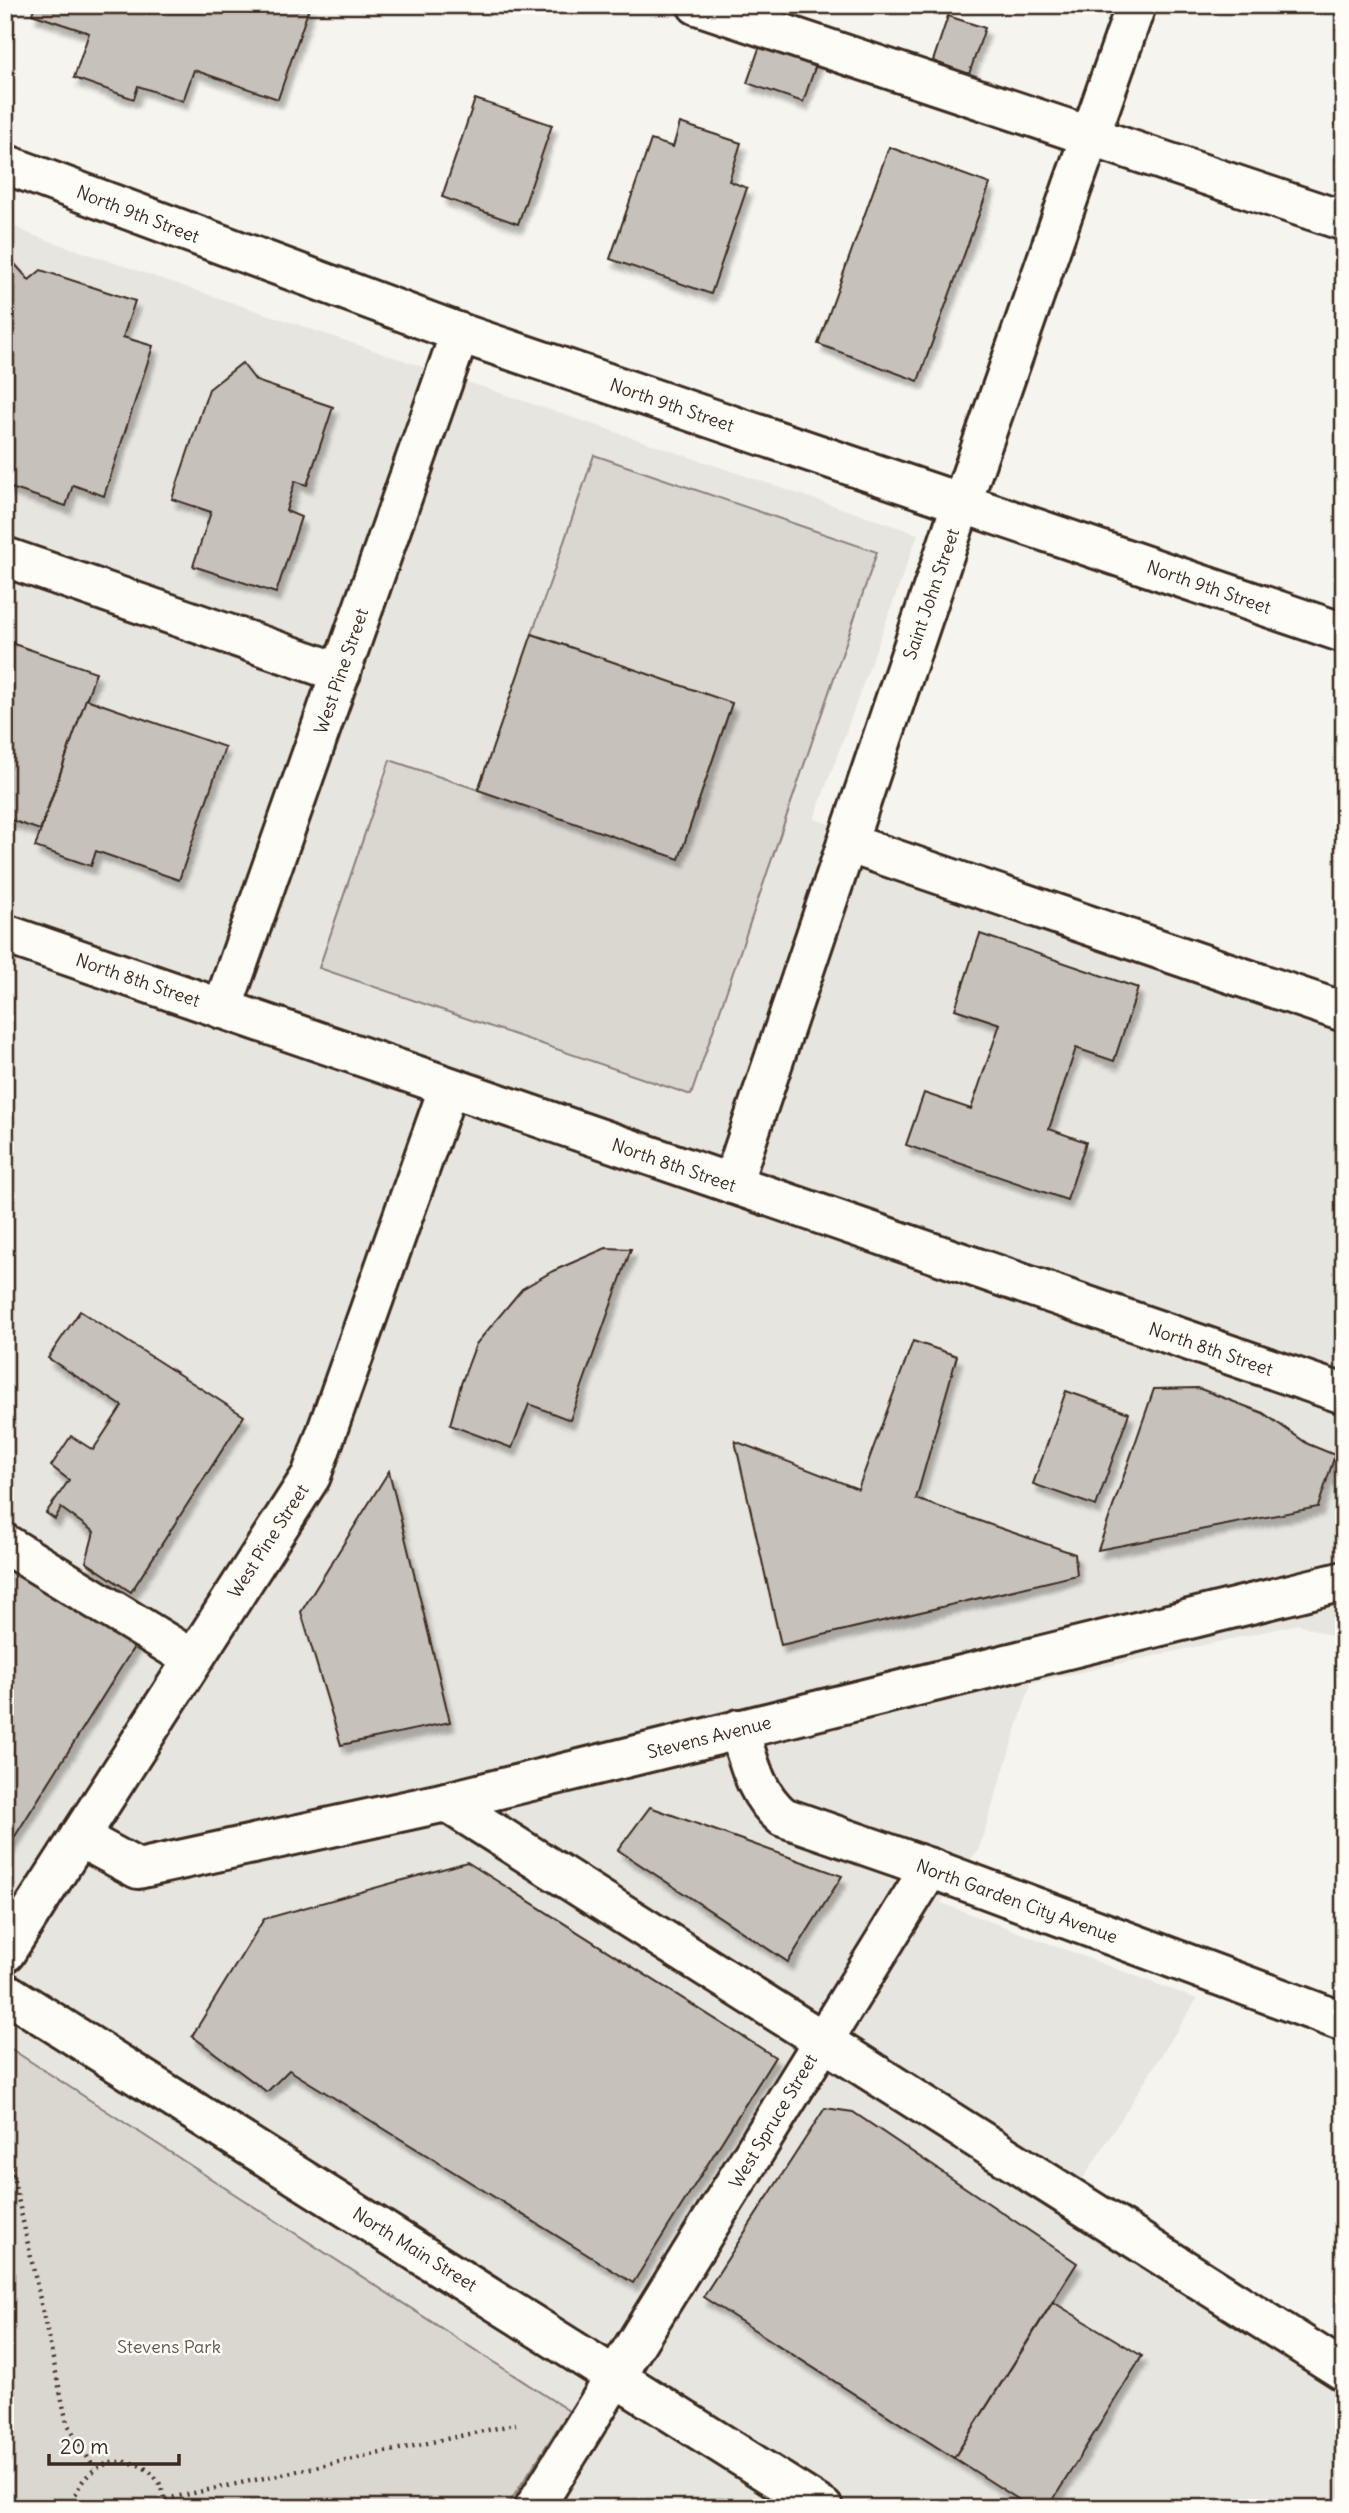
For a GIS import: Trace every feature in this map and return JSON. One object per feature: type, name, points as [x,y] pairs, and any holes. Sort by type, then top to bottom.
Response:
[{"type":"street","points":[[697,5],[1344,222]]},
{"type":"street","name":"Saint John Street","points":[[733,1184],[962,502],[1136,5]]},
{"type":"street","name":"North 9th Street","points":[[5,164],[460,333],[1344,633]]},
{"type":"street","name":"West Pine Street","points":[[222,1009],[460,333]]},
{"type":"street","points":[[5,557],[341,673]]},
{"type":"street","points":[[847,843],[1344,1012]]},
{"type":"street","name":"North 8th Street","points":[[5,934],[449,1089],[1344,1394]]},
{"type":"street","name":"West Pine Street","points":[[5,1953],[191,1658],[311,1476],[449,1089]]},
{"type":"street","points":[[5,1544],[191,1658]]},
{"type":"street","name":"Stevens Avenue","points":[[79,1837],[138,1869],[446,1802],[1344,1581]]},
{"type":"street","name":"North Garden City Avenue","points":[[739,1729],[758,1788],[767,1804],[783,1817],[930,1868],[1344,2022]]},
{"type":"street","points":[[446,1802],[1344,2371]]},
{"type":"street","name":"West Spruce Street","points":[[534,2508],[930,1868]]},
{"type":"street","name":"North Main Street","points":[[5,1992],[823,2508]]},
{"type":"path","points":[[5,2139],[67,2423],[94,2468]]},
{"type":"path","points":[[166,2500],[516,2424]]},
{"type":"path","points":[[72,2508],[75,2492],[82,2479],[94,2468],[108,2462],[138,2465],[151,2473],[161,2485],[166,2508]]},
{"type":"shaded area","points":[[5,222],[32,235],[918,534],[814,819],[1344,994],[1344,1641],[1299,1624],[1031,1683],[979,1848],[941,1903],[1197,1999],[1083,2179],[1344,2346],[1344,2508],[5,2508]]},
{"type":"green space","points":[[594,455],[877,552],[691,1095],[319,968],[390,760],[679,858],[732,703],[532,634]]},
{"type":"green space","name":"Stevens Park","points":[[5,2045],[569,2411],[506,2508],[5,2508]]},
{"type":"building","points":[[35,5],[310,5],[278,99],[194,70],[183,101],[138,86],[134,99],[74,78],[89,33],[32,14]]},
{"type":"building","points":[[948,16],[985,28],[969,74],[933,61]]},
{"type":"building","points":[[763,37],[819,56],[803,102],[747,83]]},
{"type":"building","points":[[475,99],[552,125],[518,224],[442,197]]},
{"type":"building","points":[[680,123],[741,143],[729,181],[747,188],[711,294],[610,259],[651,140],[673,147]]},
{"type":"building","points":[[889,147],[990,184],[918,381],[818,344]]},
{"type":"building","points":[[5,253],[29,280],[41,270],[135,301],[123,337],[153,346],[104,496],[73,485],[66,506],[5,486]]},
{"type":"building","points":[[242,363],[256,381],[333,407],[307,485],[295,481],[286,511],[301,517],[276,593],[193,566],[211,512],[172,499],[209,389]]},
{"type":"building","points":[[532,634],[732,703],[679,859],[478,790]]},
{"type":"building","points":[[5,641],[96,672],[40,830],[5,818]]},
{"type":"building","points":[[86,699],[225,747],[179,880],[96,851],[91,866],[35,847]]},
{"type":"building","points":[[980,934],[1138,988],[1114,1061],[1076,1048],[1049,1129],[1086,1142],[1067,1200],[906,1145],[924,1093],[971,1109],[1000,1024],[955,1009]]},
{"type":"building","points":[[606,1248],[631,1249],[570,1420],[529,1404],[512,1448],[450,1425],[476,1344],[522,1289],[553,1271]]},
{"type":"building","points":[[80,1311],[244,1416],[131,1592],[86,1562],[94,1532],[61,1508],[55,1519],[46,1513],[69,1480],[51,1466],[71,1436],[93,1450],[122,1406],[48,1358]]},
{"type":"building","points":[[913,1341],[957,1356],[916,1499],[1075,1554],[1077,1575],[781,1645],[735,1441],[858,1489]]},
{"type":"building","points":[[1198,1388],[1263,1413],[1308,1444],[1335,1455],[1318,1507],[1098,1550],[1154,1389]]},
{"type":"building","points":[[1066,1391],[1129,1413],[1096,1506],[1033,1484]]},
{"type":"building","points":[[389,1471],[450,1722],[341,1745],[301,1612]]},
{"type":"building","points":[[5,1554],[139,1639],[5,1852]]},
{"type":"building","points":[[650,1807],[842,1876],[788,1962],[618,1850]]},
{"type":"building","points":[[467,1862],[775,2057],[633,2283],[289,2070],[267,2092],[192,2036],[264,1919]]},
{"type":"building","points":[[825,2108],[853,2112],[1077,2263],[954,2458],[703,2297]]},
{"type":"building","points":[[1053,2302],[1142,2356],[1048,2508],[1032,2508],[954,2458]]}]
